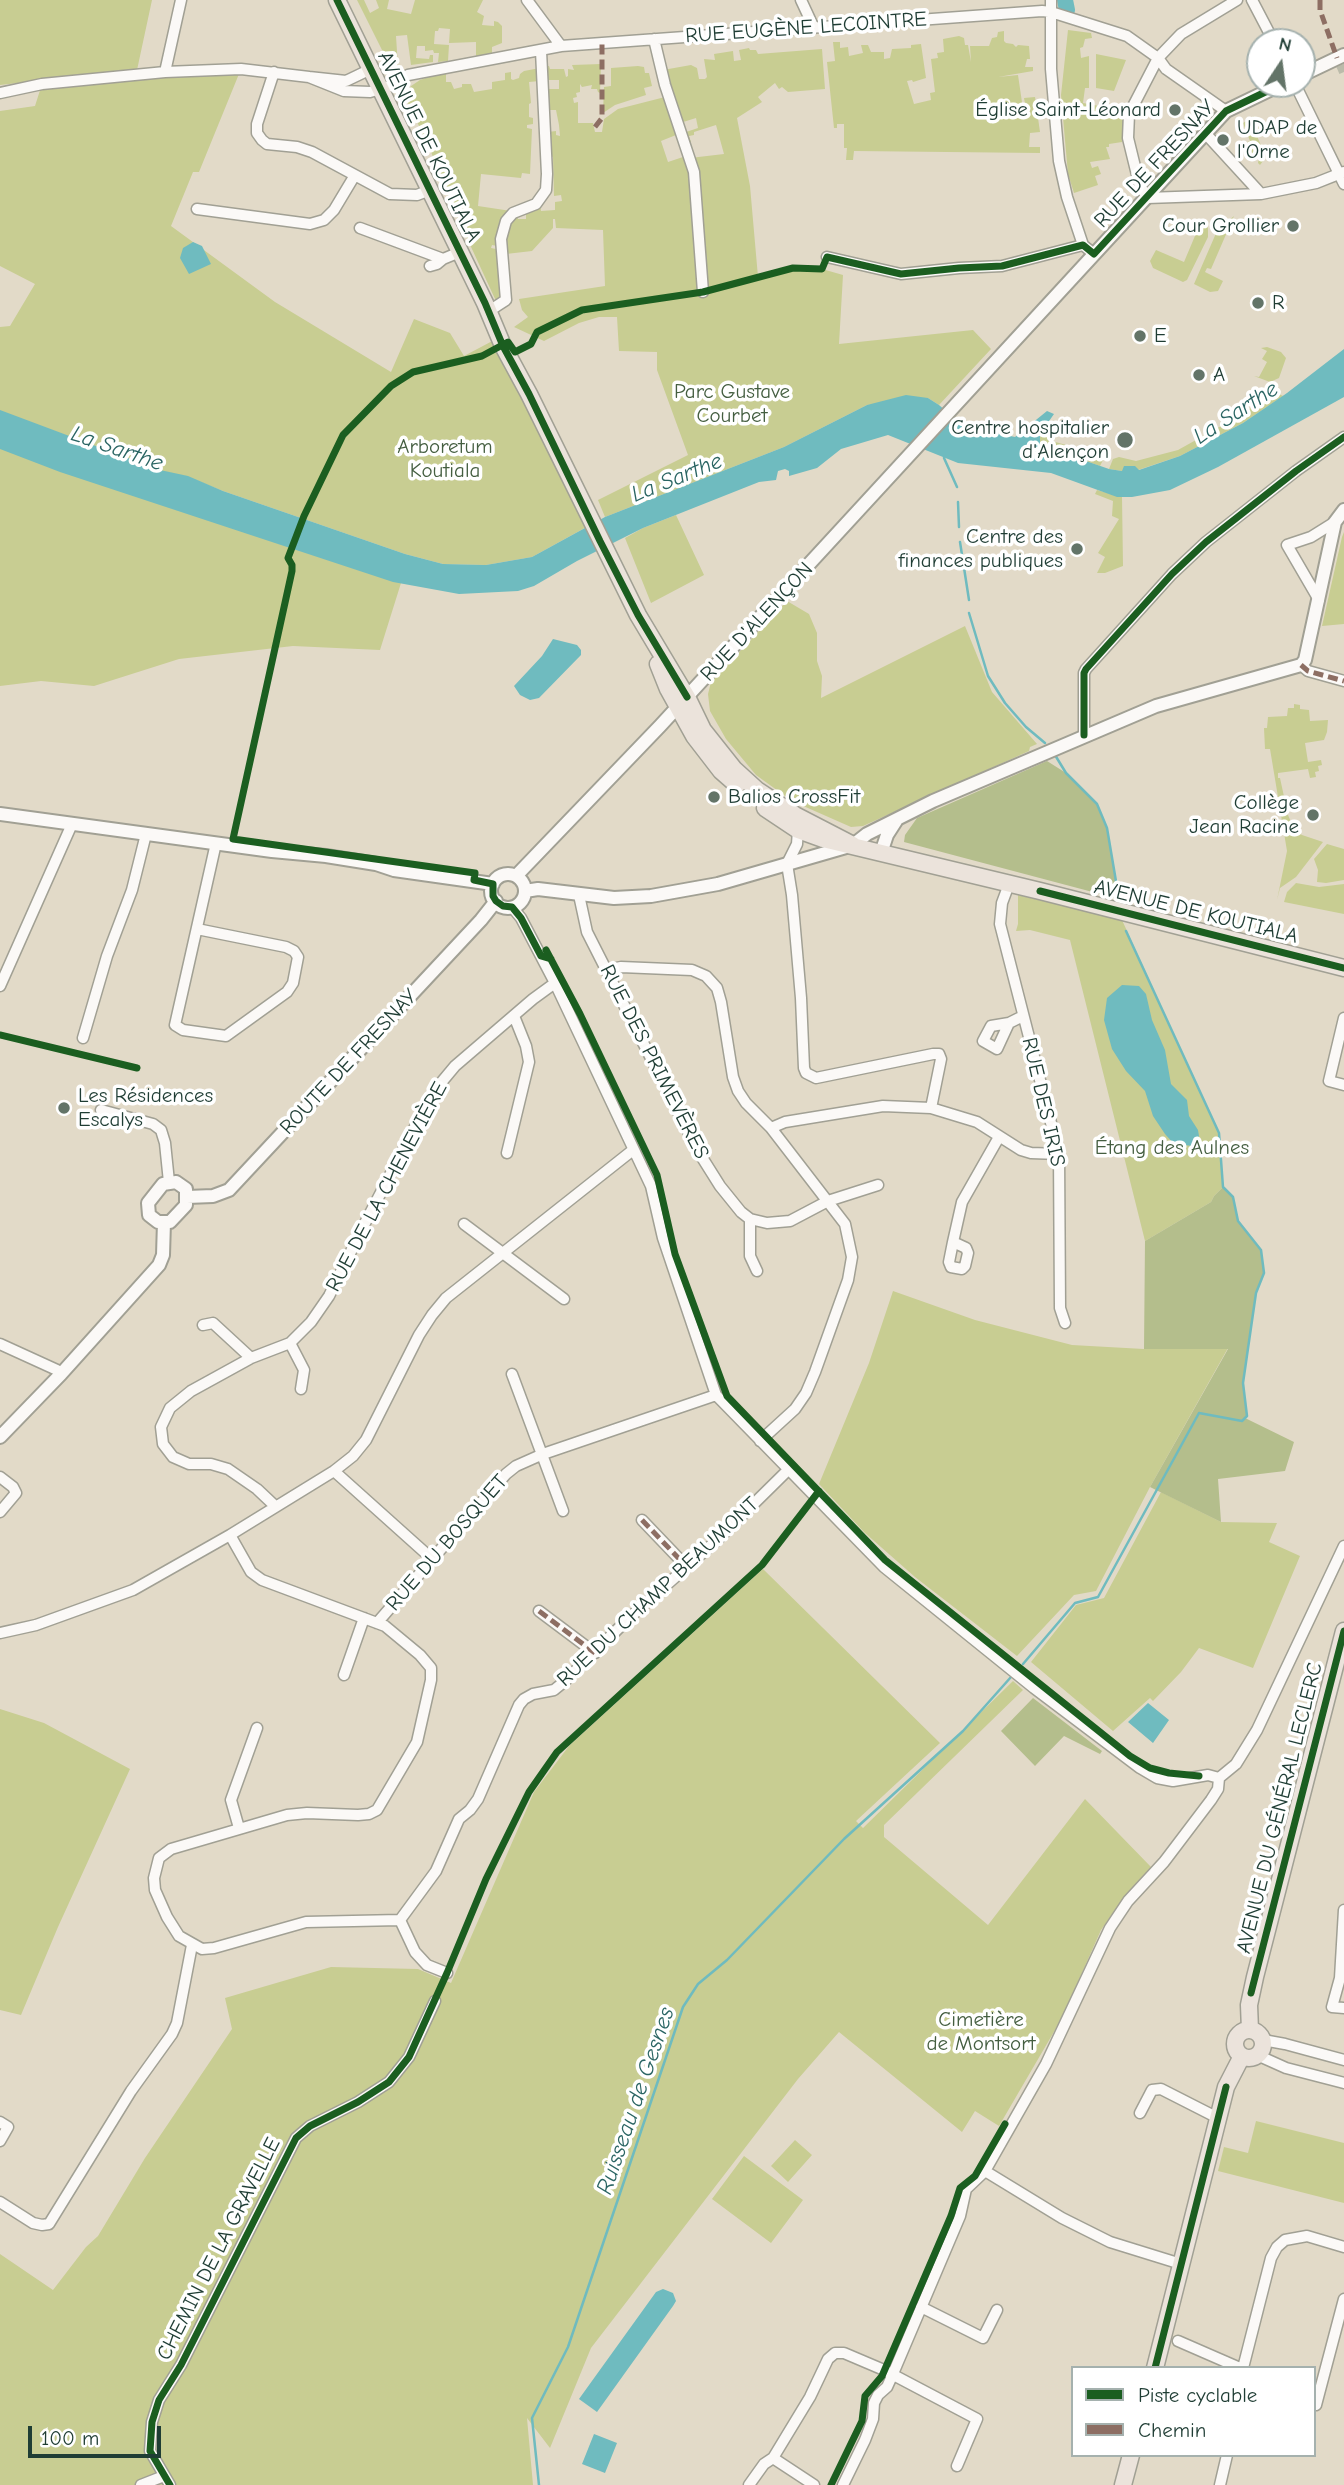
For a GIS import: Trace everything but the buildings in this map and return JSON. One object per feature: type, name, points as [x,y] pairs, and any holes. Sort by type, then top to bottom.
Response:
[{"type":"main road","name":"AVENUE DE KOUTIALA","points":[[337,0],[489,310],[503,346],[682,702],[694,736],[721,771],[751,798],[798,830],[823,839],[1344,968]]},
{"type":"main road","name":"AVENUE DE KOUTIALA","points":[[682,702],[716,748],[757,790],[795,815],[853,845]]},
{"type":"main road","name":"AVENUE DU GÉNÉRAL LECLERC","points":[[1254,2050],[1237,2050],[1236,2038],[1250,2029],[1250,2005],[1255,1977],[1343,1642]]},
{"type":"main road","points":[[1156,2366],[1226,2087],[1254,2050],[1255,2031],[1250,2029]]},
{"type":"main road","points":[[1123,2485],[1130,2457]]},
{"type":"street","points":[[165,72],[181,0]]},
{"type":"street","points":[[527,0],[561,46]]},
{"type":"street","points":[[802,0],[814,28]]},
{"type":"street","points":[[1051,0],[1051,69],[1059,161],[1067,197],[1083,245],[1094,254]]},
{"type":"street","points":[[1237,0],[1181,34],[1158,58],[1129,114],[1131,158],[1147,198],[1262,194],[1343,177],[1302,98]]},
{"type":"street","points":[[1265,0],[1254,4],[1267,28]]},
{"type":"street","points":[[1051,12],[1127,36],[1158,58],[1166,69],[1226,111]]},
{"type":"street","name":"RUE EUGÈNE LECOINTRE","points":[[381,91],[408,75],[561,46],[1051,12]]},
{"type":"street","points":[[654,39],[665,85],[694,172],[704,292]]},
{"type":"street","points":[[489,310],[506,300],[501,239],[506,221],[513,213],[536,204],[546,190],[541,51]]},
{"type":"street","points":[[1316,69],[1341,59]]},
{"type":"street","points":[[0,93],[42,85],[165,72],[241,69],[346,81],[371,69]]},
{"type":"street","points":[[274,72],[257,124],[261,141],[312,152],[390,194],[417,195],[430,190]]},
{"type":"street","points":[[309,76],[344,91],[381,91]]},
{"type":"street","name":"RUE DE FRESNAY","points":[[908,457],[1226,111],[1253,98]]},
{"type":"street","points":[[1206,134],[1262,194]]},
{"type":"street","points":[[197,209],[310,224],[324,220],[334,210],[355,175]]},
{"type":"street","points":[[360,228],[443,259]]},
{"type":"street","points":[[827,257],[901,274],[1002,266],[1083,245]]},
{"type":"street","points":[[429,266],[460,252]]},
{"type":"street","points":[[1084,735],[1086,669],[1172,574],[1206,542],[1344,437]]},
{"type":"street","name":"RUE D'ALENÇON","points":[[516,876],[682,702],[908,457]]},
{"type":"street","points":[[1319,600],[1287,545],[1311,537],[1335,522],[1344,510]]},
{"type":"street","points":[[525,891],[538,889],[614,898],[651,896],[718,884],[853,845],[867,834],[933,801],[1084,735],[1170,701],[1301,665],[1305,660],[1335,522]]},
{"type":"street","points":[[1301,665],[1308,671],[1344,681]]},
{"type":"street","points":[[0,814],[326,856],[376,864],[394,870],[493,884]]},
{"type":"street","points":[[881,853],[887,835],[896,821]]},
{"type":"street","points":[[0,986],[72,824]]},
{"type":"street","points":[[798,830],[797,844],[787,864],[792,895],[806,1073],[816,1078],[939,1055],[941,1059],[931,1108]]},
{"type":"street","points":[[83,1038],[107,956],[132,890],[146,834]]},
{"type":"street","points":[[197,929],[286,947],[295,951],[298,957],[293,983],[287,992],[226,1036],[183,1030],[175,1025],[216,843]]},
{"type":"street","points":[[500,876],[516,876],[523,882],[525,891],[521,901],[512,907],[503,906],[496,901],[493,884],[500,876]]},
{"type":"street","name":"RUE DES IRIS","points":[[1009,884],[1000,925],[1059,1154],[1060,1308],[1065,1323]]},
{"type":"street","name":"RUE DES PRIMEVÈRES","points":[[579,895],[587,932],[698,1151],[720,1186],[750,1219]]},
{"type":"street","name":"ROUTE DE FRESNAY","points":[[187,1197],[213,1196],[229,1190],[496,901]]},
{"type":"street","points":[[512,907],[521,918],[555,984],[651,1186],[666,1247],[716,1395],[884,1567],[1034,1688],[1157,1778],[1173,1781],[1208,1775],[1219,1778]]},
{"type":"street","points":[[0,959],[11,963]]},
{"type":"street","points":[[606,970],[621,967],[692,970],[706,976],[717,988],[722,1002],[733,1077],[738,1091],[771,1128],[845,1224],[852,1257],[848,1280],[806,1393],[795,1409],[760,1441]]},
{"type":"street","name":"RUE DE LA CHENEVIÈRE","points":[[275,1506],[257,1489],[228,1469],[211,1464],[189,1464],[173,1457],[163,1444],[161,1427],[170,1408],[191,1391],[251,1358],[290,1343],[311,1322],[329,1296],[363,1225],[435,1092],[455,1066],[533,999],[555,984]]},
{"type":"street","points":[[507,1153],[529,1062],[526,1046],[514,1016]]},
{"type":"street","points":[[1009,1023],[1023,1016]]},
{"type":"street","points":[[1344,1018],[1329,1081],[1344,1085]]},
{"type":"street","points":[[771,1128],[785,1122],[883,1106],[931,1108],[977,1122],[1031,1153],[1059,1154]]},
{"type":"street","points":[[101,1110],[153,1124],[161,1130],[166,1143],[169,1182]]},
{"type":"street","points":[[953,1242],[962,1202],[999,1137]]},
{"type":"street","points":[[0,1633],[36,1625],[133,1590],[230,1535],[354,1456],[366,1440],[432,1315],[459,1287],[633,1150]]},
{"type":"street","points":[[169,1182],[182,1185],[186,1189],[187,1197],[186,1205],[170,1222],[158,1222],[149,1215],[148,1203],[163,1184],[169,1182]]},
{"type":"street","points":[[757,1271],[750,1256],[750,1219],[767,1223],[790,1221],[828,1201],[878,1185]]},
{"type":"street","points":[[0,1437],[159,1265],[163,1255],[164,1222]]},
{"type":"street","points":[[464,1224],[564,1299]]},
{"type":"street","points":[[203,1325],[213,1323],[251,1358]]},
{"type":"street","points":[[290,1343],[304,1370],[301,1389]]},
{"type":"street","points":[[0,1345],[61,1374]]},
{"type":"street","points":[[512,1374],[563,1511]]},
{"type":"street","name":"RUE DU BOSQUET","points":[[377,1623],[431,1558],[516,1466],[543,1454],[716,1395]]},
{"type":"street","name":"RUE DU CHAMP BEAUMONT","points":[[400,1920],[436,1871],[459,1819],[478,1799],[524,1699],[533,1694],[554,1690],[788,1470]]},
{"type":"street","points":[[334,1471],[431,1558]]},
{"type":"street","points":[[0,1477],[13,1487],[16,1493],[0,1512]]},
{"type":"street","points":[[642,1520],[687,1567]]},
{"type":"street","points":[[230,1535],[251,1573],[262,1580],[384,1626],[420,1655],[431,1668],[431,1680],[417,1742],[377,1810],[358,1815],[297,1814],[171,1849],[159,1858],[154,1878],[155,1890],[167,1917],[179,1936],[202,1949],[318,1920],[400,1920],[415,1952],[427,1965],[447,1973]]},
{"type":"street","points":[[844,2485],[873,2419],[874,2403],[892,2376],[960,2216],[965,2189],[985,2171],[1046,2064],[1110,1928],[1128,1901],[1164,1862],[1212,1800],[1218,1789],[1219,1778],[1236,1764],[1257,1730],[1344,1546]]},
{"type":"street","points":[[539,1611],[594,1653]]},
{"type":"street","points":[[344,1675],[364,1618]]},
{"type":"street","points":[[239,1828],[231,1800],[257,1728]]},
{"type":"street","points":[[1344,1910],[1341,1984],[1332,2007],[1344,2008]]},
{"type":"street","points":[[0,2202],[33,2222],[49,2224],[131,2091],[172,2034],[177,2023],[192,1945]]},
{"type":"street","name":"CHEMIN DE LA GRAVELLE","points":[[167,2480],[150,2451],[152,2422],[159,2400],[181,2365],[296,2138],[310,2126],[358,2102],[389,2082],[409,2056],[435,2001]]},
{"type":"street","points":[[1254,2050],[1285,2044],[1344,2060]]},
{"type":"street","points":[[1254,2050],[1286,2068],[1344,2082]]},
{"type":"street","points":[[1140,2113],[1152,2090],[1161,2089],[1218,2118]]},
{"type":"street","points":[[0,2122],[8,2127],[0,2141]]},
{"type":"street","points":[[985,2171],[1062,2218],[1110,2242],[1181,2264]]},
{"type":"street","points":[[1242,2366],[1271,2258],[1277,2247],[1285,2240],[1307,2236],[1344,2247]]},
{"type":"street","points":[[1316,2401],[1341,2330],[1344,2299]]},
{"type":"street","points":[[920,2307],[983,2338],[997,2310]]},
{"type":"street","points":[[1178,2341],[1236,2366]]},
{"type":"street","points":[[749,2485],[764,2464],[773,2458],[810,2397],[828,2359],[835,2353],[844,2353],[871,2364],[977,2419],[957,2466]]},
{"type":"street","points":[[1220,2485],[1227,2457]]},
{"type":"street","points":[[773,2458],[814,2485]]},
{"type":"street","points":[[141,2485],[167,2480]]},
{"type":"green space","points":[[0,0],[152,0],[137,70],[0,85]]},
{"type":"green space","points":[[357,0],[364,0],[370,13],[379,8],[376,0],[389,0],[387,9],[411,14],[415,0],[483,0],[477,12],[484,16],[482,25],[494,26],[494,21],[498,22],[502,26],[502,43],[492,47],[490,56],[476,58],[476,42],[449,43],[450,29],[439,28],[435,31],[434,44],[449,45],[448,61],[438,62],[439,53],[434,53],[433,50],[425,51],[425,46],[417,46],[416,58],[429,59],[430,55],[433,55],[433,62],[411,65],[407,35],[396,36],[398,67],[387,60]]},
{"type":"green space","points":[[1068,30],[1091,33],[1092,38],[1085,39],[1083,47],[1080,48],[1081,58],[1089,56],[1089,88],[1085,88],[1083,103],[1125,114],[1122,142],[1106,147],[1110,159],[1090,162],[1092,168],[1098,166],[1101,174],[1095,176],[1098,185],[1074,193],[1068,174],[1061,95]]},
{"type":"green space","points":[[1004,31],[1006,43],[1016,47],[1029,46],[1030,59],[1027,59],[1025,67],[1033,67],[1033,71],[998,77],[1018,75],[1023,109],[1026,109],[1024,98],[1035,97],[1040,132],[1030,133],[1029,147],[1040,147],[1040,153],[854,151],[853,160],[846,160],[844,124],[837,124],[837,128],[834,128],[827,62],[835,61],[833,42],[840,42],[840,48],[848,47],[849,56],[863,53],[861,45],[868,45],[871,52],[884,52],[884,59],[890,58],[892,49],[911,48],[911,45],[921,44],[926,78],[907,81],[914,104],[931,100],[930,93],[935,92],[931,59],[938,58],[937,53],[944,52],[943,39],[959,36],[964,38],[971,62],[970,46],[989,46],[998,32]]},
{"type":"green space","name":"Parc Gustave Courbet","points":[[822,49],[825,89],[788,92],[782,87],[779,89],[775,83],[758,97],[762,102],[737,118],[750,186],[758,277],[793,268],[822,269],[843,275],[839,344],[973,330],[991,349],[939,405],[928,398],[867,405],[784,447],[605,517],[598,500],[688,455],[657,370],[657,352],[619,351],[617,317],[599,317],[579,323],[544,341],[514,327],[528,317],[522,310],[519,299],[605,286],[603,230],[556,228],[553,219],[553,228],[532,251],[506,254],[505,240],[510,222],[518,215],[518,219],[526,219],[526,211],[540,204],[541,211],[555,210],[555,202],[562,201],[561,195],[554,196],[553,157],[550,156],[548,132],[556,131],[556,135],[560,136],[559,125],[556,110],[547,108],[547,89],[559,89],[559,80],[547,80],[546,66],[550,69],[564,69],[566,77],[568,69],[574,70],[572,65],[601,64],[600,93],[597,89],[591,89],[592,85],[582,87],[580,84],[580,92],[573,98],[574,103],[578,102],[578,123],[593,123],[595,132],[602,132],[604,119],[618,109],[669,96],[681,133],[661,141],[668,162],[689,155],[690,158],[724,154],[716,125],[694,132],[694,135],[689,136],[691,142],[686,144],[683,133],[698,128],[696,118],[680,123],[663,70],[691,65],[697,68],[699,79],[705,79],[704,59],[715,60],[714,54],[733,51],[734,61],[741,60],[739,50],[756,50],[758,54]]},
{"type":"green space","points":[[1096,54],[1126,60],[1114,91],[1096,88]]},
{"type":"green space","points":[[644,67],[645,73],[649,73],[652,86],[644,88],[646,95],[615,105],[603,113],[604,87],[611,86],[611,68]]},
{"type":"green space","points":[[540,68],[540,81],[529,82],[529,117],[533,118],[533,124],[527,125],[527,128],[532,129],[530,174],[522,173],[521,178],[481,174],[478,206],[511,211],[500,229],[497,246],[492,245],[491,248],[496,249],[502,296],[496,301],[448,197],[406,94],[411,86],[420,80],[440,73],[446,72],[446,82],[451,82],[454,89],[462,87],[462,84],[471,84],[474,92],[492,89],[492,82],[505,80],[505,73],[511,72],[513,80],[519,78],[524,71]]},
{"type":"green space","name":"Arboretum Koutiala","points":[[241,69],[199,172],[193,172],[171,226],[275,302],[391,372],[414,319],[450,333],[464,356],[498,338],[592,524],[532,557],[486,565],[443,564],[405,554],[188,477],[171,508],[401,583],[380,650],[293,646],[179,659],[94,686],[41,681],[0,686],[0,327],[10,326],[35,284],[0,266],[0,111],[35,106],[42,84]]},
{"type":"green space","points":[[1254,116],[1261,134],[1257,136],[1266,157],[1260,165],[1259,158],[1254,159],[1247,142],[1250,141],[1243,123]]},
{"type":"green space","points":[[1234,216],[1211,269],[1207,268],[1205,272],[1223,281],[1218,291],[1210,292],[1194,284],[1217,231]]},
{"type":"green space","points":[[1200,224],[1208,228],[1208,237],[1187,280],[1183,282],[1153,268],[1150,261],[1156,250],[1184,262]]},
{"type":"green space","points":[[1267,347],[1281,352],[1286,358],[1279,378],[1270,382],[1254,376],[1259,377],[1267,362],[1262,359],[1267,351],[1261,348]]},
{"type":"green space","points":[[1275,392],[1283,396],[1243,423],[1180,456],[1138,470],[1109,469],[1113,459],[1119,457],[1136,461],[1178,450],[1239,416]]},
{"type":"green space","points":[[1043,430],[1052,441],[1105,456],[1100,466],[1039,444]]},
{"type":"green space","points":[[1097,490],[1122,497],[1123,566],[1105,573],[1097,573],[1105,557],[1098,553],[1119,519],[1112,516],[1113,501],[1095,494]]},
{"type":"green space","points":[[676,515],[704,575],[651,603],[625,538]]},
{"type":"green space","points":[[1344,532],[1344,624],[1322,626],[1342,537]]},
{"type":"green space","points":[[787,601],[809,614],[817,633],[817,661],[822,676],[821,698],[965,626],[992,692],[1037,744],[1030,747],[1029,751],[863,826],[851,827],[792,801],[756,775],[726,739],[710,711],[708,694],[711,682]]},
{"type":"green space","points":[[1294,704],[1300,705],[1300,709],[1309,710],[1310,721],[1328,720],[1324,740],[1305,743],[1308,762],[1321,760],[1322,765],[1318,766],[1319,771],[1315,772],[1316,777],[1310,778],[1308,769],[1278,773],[1278,778],[1294,829],[1302,835],[1323,842],[1296,877],[1280,888],[1277,900],[1287,851],[1270,749],[1265,749],[1264,728],[1267,728],[1268,717],[1287,716],[1288,708],[1294,708]]},
{"type":"green space","points":[[1047,761],[1066,773],[1097,804],[1107,827],[1119,899],[904,842],[905,835],[917,818]]},
{"type":"green space","points":[[1327,844],[1344,849],[1344,880],[1317,882],[1318,870],[1314,859]]},
{"type":"green space","points":[[1296,883],[1319,887],[1344,884],[1344,914],[1284,902],[1287,892]]},
{"type":"green space","name":"Étang des Aulnes","points":[[1018,895],[1122,920],[1219,1133],[1223,1187],[1211,1202],[1145,1241],[1070,940],[1030,930],[1016,931]]},
{"type":"green space","points":[[1223,1187],[1233,1197],[1238,1221],[1261,1249],[1264,1273],[1256,1293],[1243,1383],[1247,1416],[1245,1418],[1294,1442],[1285,1471],[1218,1479],[1221,1522],[1150,1487],[1228,1349],[1144,1349],[1145,1241],[1211,1202]]},
{"type":"green space","points":[[893,1291],[975,1320],[1072,1345],[1144,1349],[1228,1348],[1150,1487],[1096,1591],[1074,1595],[1017,1656],[915,1577],[865,1533],[819,1484],[869,1363]]},
{"type":"green space","points":[[1161,1492],[1221,1522],[1277,1523],[1269,1542],[1300,1556],[1253,1668],[1199,1648],[1181,1672],[1153,1701],[1150,1698],[1113,1731],[1031,1662],[1076,1605],[1104,1598]]},
{"type":"green space","name":"Cimetière de Montsort","points":[[763,1569],[940,1743],[856,1821],[863,1828],[1013,1681],[1023,1690],[884,1825],[884,1837],[988,1925],[1085,1799],[1151,1867],[1127,1893],[1101,1930],[1062,2018],[999,2126],[975,2111],[962,2132],[839,2032],[798,2079],[591,2348],[550,2448],[527,2418],[533,2485],[0,2485],[0,2254],[53,2290],[86,2247],[98,2236],[145,2158],[232,2029],[225,1998],[331,1967],[418,1969],[451,1983],[534,1792],[569,1746]]},
{"type":"green space","points":[[1033,1698],[1102,1751],[1100,1754],[1064,1736],[1035,1766],[1001,1731]]},
{"type":"green space","points":[[0,1709],[44,1723],[130,1769],[21,2015],[0,2010]]},
{"type":"green space","points":[[1256,2121],[1344,2143],[1344,2203],[1218,2171],[1224,2147],[1248,2153]]},
{"type":"green space","points":[[795,2140],[812,2155],[788,2182],[771,2166]]},
{"type":"green space","points":[[744,2156],[803,2200],[771,2243],[712,2199]]},
{"type":"water","points":[[193,242],[202,246],[211,264],[189,274],[180,258],[183,248]]},
{"type":"water","points":[[1344,349],[1344,397],[1218,467],[1170,490],[1117,497],[1051,473],[958,463],[888,435],[841,449],[817,468],[789,476],[789,471],[785,469],[778,471],[776,480],[759,482],[643,528],[534,586],[518,591],[459,594],[393,582],[60,472],[0,449],[0,410],[160,470],[188,476],[223,491],[405,554],[443,564],[486,565],[532,557],[605,517],[784,447],[867,405],[906,395],[928,398],[963,426],[1015,437],[1047,411],[1054,414],[1040,434],[1040,444],[1049,448],[1057,446],[1060,452],[1109,469],[1122,471],[1124,466],[1135,466],[1139,470],[1180,456],[1243,423]]},
{"type":"water","points":[[553,639],[577,645],[581,655],[539,698],[530,700],[520,695],[514,686],[542,656]]},
{"type":"water","name":"Étang des Aulnes","points":[[1122,985],[1139,986],[1146,994],[1152,1020],[1165,1050],[1171,1084],[1187,1100],[1189,1116],[1198,1130],[1199,1136],[1193,1146],[1174,1144],[1165,1134],[1153,1116],[1145,1091],[1126,1071],[1112,1049],[1104,1020],[1107,998]]},
{"type":"water","points":[[1148,1703],[1169,1720],[1153,1743],[1128,1722]]},
{"type":"water","points":[[663,2289],[673,2293],[676,2301],[597,2412],[579,2399],[656,2292]]},
{"type":"water","points":[[594,2434],[617,2443],[605,2473],[582,2464]]},
{"type":"waterway","points":[[1065,0],[1067,10]]},
{"type":"waterway","name":"Ruisseau de Gesnes","points":[[944,458],[957,487]]},
{"type":"waterway","name":"Ruisseau de Gesnes","points":[[958,502],[959,527]]},
{"type":"waterway","name":"Ruisseau de Gesnes","points":[[960,542],[969,600]]},
{"type":"waterway","name":"Ruisseau de Gesnes","points":[[969,613],[988,676],[1005,703],[1026,727],[1045,743]]},
{"type":"waterway","name":"Ruisseau de Gesnes","points":[[1055,755],[1066,773],[1097,804],[1107,828],[1119,899]]},
{"type":"waterway","name":"Ruisseau de Gesnes","points":[[1023,1664],[1075,1603],[1098,1597],[1199,1413],[1242,1421],[1247,1416],[1243,1383],[1256,1293],[1264,1273],[1261,1250],[1238,1221],[1233,1197],[1223,1187],[1219,1133],[1126,931]]},
{"type":"waterway","name":"Ruisseau de Gesnes","points":[[539,2485],[532,2418],[568,2347],[683,2007],[698,1984],[727,1960],[844,1839],[963,1731],[1011,1677]]},
{"type":"tunnel","points":[[1341,65],[1344,72]]},
{"type":"marked path","points":[[1320,0],[1320,10],[1337,58]]},
{"type":"marked path","points":[[595,127],[602,118],[602,43]]},
{"type":"marked path","points":[[1301,665],[1308,671],[1344,681]]},
{"type":"marked path","points":[[642,1520],[687,1567]]},
{"type":"marked path","points":[[539,1611],[595,1653]]},
{"type":"cycle path","points":[[337,0],[600,541],[638,615],[687,697]]},
{"type":"cycle path","points":[[551,959],[541,956],[521,918],[512,907],[503,906],[496,901],[493,884],[474,880],[475,873],[233,839],[292,571],[288,558],[304,516],[343,435],[391,386],[413,372],[482,356],[508,342],[515,352],[531,344],[537,332],[582,310],[703,292],[793,268],[822,269],[827,257],[901,274],[1002,266],[1083,245],[1094,254],[1226,111],[1253,98]]},
{"type":"cycle path","points":[[1084,735],[1086,669],[1172,574],[1206,542],[1344,437]]},
{"type":"cycle path","points":[[1040,891],[1344,968]]},
{"type":"cycle path","points":[[546,950],[580,1014],[657,1175],[675,1254],[727,1396],[885,1560],[1130,1756],[1150,1768],[1199,1776]]},
{"type":"cycle path","points":[[0,1035],[137,1068]]},
{"type":"cycle path","points":[[170,2485],[150,2451],[152,2422],[159,2400],[181,2365],[296,2138],[310,2126],[358,2102],[389,2082],[409,2057],[486,1879],[529,1792],[557,1752],[762,1565],[819,1491]]},
{"type":"cycle path","points":[[1251,1993],[1344,1631]]},
{"type":"cycle path","points":[[1156,2366],[1226,2087]]},
{"type":"cycle path","points":[[831,2485],[862,2421],[865,2396],[882,2376],[951,2216],[960,2188],[975,2176],[1005,2124]]},
{"type":"place","name":"Église Saint-Léonard","points":[[1175,110]]},
{"type":"place","name":"UDAP de l'Orne","points":[[1223,140]]},
{"type":"place","name":"Cour Grollier","points":[[1293,226]]},
{"type":"place","name":"R","points":[[1258,303]]},
{"type":"place","name":"E","points":[[1140,336]]},
{"type":"place","name":"A","points":[[1199,375]]},
{"type":"place","name":"Centre hospitalier d'Alençon","points":[[1125,440]]},
{"type":"place","name":"Centre des finances publiques","points":[[1077,549]]},
{"type":"place","name":"Balios CrossFit","points":[[714,797]]},
{"type":"place","name":"Collège Jean Racine","points":[[1313,815]]},
{"type":"place","name":"Les Résidences Escalys","points":[[64,1108]]},
{"type":"water label","name":"La Sarthe","points":[[1236,413]]},
{"type":"water label","name":"La Sarthe","points":[[117,449]]},
{"type":"water label","name":"La Sarthe","points":[[677,478]]}]
